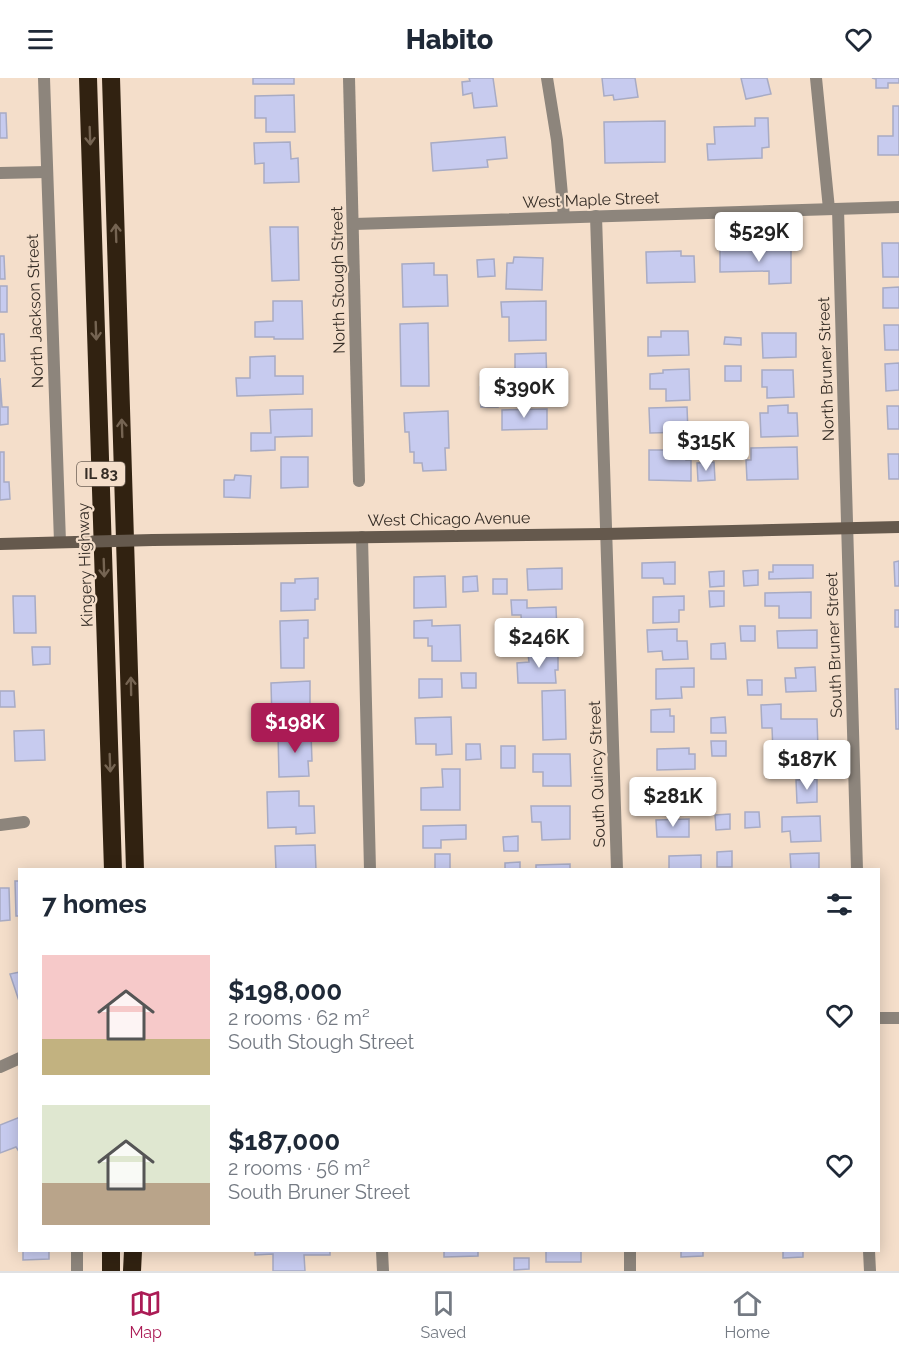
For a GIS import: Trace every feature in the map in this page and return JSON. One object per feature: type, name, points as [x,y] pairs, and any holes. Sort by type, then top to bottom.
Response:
[{"type":"highway","name":"Kingery Highway","points":[[88,78],[113,868]]},
{"type":"highway","name":"IL 83","points":[[111,78],[135,868]]},
{"type":"highway","points":[[111,1252],[111,1271]]},
{"type":"highway","points":[[132,1271],[133,1252]]},
{"type":"main road","name":"West Chicago Avenue","points":[[0,544],[899,527]]},
{"type":"street","name":"North Jackson Street","points":[[44,78],[60,542]]},
{"type":"street","name":"North Stough Street","points":[[350,78],[359,481]]},
{"type":"street","points":[[547,78],[557,140],[564,217]]},
{"type":"street","name":"North Bruner Street","points":[[816,78],[833,209],[847,528]]},
{"type":"street","points":[[0,173],[47,172]]},
{"type":"street","name":"West Maple Street","points":[[354,224],[899,207]]},
{"type":"street","name":"South Quincy Street","points":[[596,216],[617,868]]},
{"type":"street","name":"South Bruner Street","points":[[847,528],[857,868]]},
{"type":"street","points":[[362,537],[370,868]]},
{"type":"street","points":[[0,825],[24,822]]},
{"type":"street","points":[[880,1018],[899,1018]]},
{"type":"street","points":[[0,1067],[18,1059]]},
{"type":"street","points":[[77,1252],[77,1271]]},
{"type":"street","points":[[382,1252],[383,1271]]},
{"type":"street","points":[[630,1252],[630,1271]]},
{"type":"street","points":[[869,1252],[870,1271]]},
{"type":"building","points":[[253,78],[294,78],[294,84],[253,84]]},
{"type":"building","points":[[469,78],[493,78],[497,106],[474,108],[472,93],[463,95],[462,82],[470,81]]},
{"type":"building","points":[[602,78],[635,78],[638,97],[614,100],[613,95],[604,96]]},
{"type":"building","points":[[741,78],[767,78],[771,94],[746,99]]},
{"type":"building","points":[[872,78],[899,78],[899,83],[888,83],[888,88],[876,88],[876,79]]},
{"type":"building","points":[[294,95],[295,132],[266,132],[266,118],[255,118],[255,96]]},
{"type":"building","points":[[893,106],[899,106],[899,155],[878,155],[878,136],[893,136]]},
{"type":"building","points":[[0,113],[6,113],[7,138],[0,138]]},
{"type":"building","points":[[755,118],[768,118],[769,147],[762,148],[762,158],[708,160],[707,144],[715,144],[714,127],[755,126]]},
{"type":"building","points":[[665,121],[665,162],[605,163],[604,122]]},
{"type":"building","points":[[505,137],[507,158],[487,160],[488,167],[433,171],[431,143]]},
{"type":"building","points":[[290,142],[291,159],[298,158],[299,182],[264,183],[264,163],[255,164],[254,143]]},
{"type":"building","points":[[270,227],[298,227],[299,280],[272,281]]},
{"type":"building","points":[[882,243],[899,243],[899,277],[883,277]]},
{"type":"building","points":[[791,249],[791,283],[769,284],[769,271],[720,272],[720,250]]},
{"type":"building","points":[[681,251],[681,256],[694,256],[695,282],[647,283],[646,252]]},
{"type":"building","points":[[0,256],[4,256],[5,279],[0,279]]},
{"type":"building","points":[[514,257],[543,258],[542,290],[506,289],[507,263],[513,263]]},
{"type":"building","points":[[494,259],[495,276],[478,277],[477,260]]},
{"type":"building","points":[[434,263],[434,275],[447,275],[448,306],[403,307],[402,264]]},
{"type":"building","points":[[0,286],[7,286],[7,312],[0,312]]},
{"type":"building","points":[[899,287],[899,308],[883,308],[883,288]]},
{"type":"building","points":[[273,301],[302,301],[303,339],[255,337],[255,322],[273,321]]},
{"type":"building","points":[[546,301],[546,340],[509,341],[509,317],[502,317],[501,302]]},
{"type":"building","points":[[428,323],[429,386],[401,386],[400,324]]},
{"type":"building","points":[[884,325],[899,325],[899,350],[885,350]]},
{"type":"building","points":[[661,331],[688,331],[689,355],[648,356],[648,337],[661,337]]},
{"type":"building","points":[[762,333],[796,333],[796,357],[763,358]]},
{"type":"building","points":[[0,334],[4,334],[5,361],[0,361]]},
{"type":"building","points":[[725,337],[741,338],[741,345],[724,344]]},
{"type":"building","points":[[546,353],[547,385],[537,385],[538,396],[516,396],[516,390],[504,390],[504,376],[515,376],[515,354]]},
{"type":"building","points":[[275,356],[275,376],[303,376],[303,394],[237,396],[236,378],[250,378],[250,357]]},
{"type":"building","points":[[899,363],[899,390],[886,391],[885,364]]},
{"type":"building","points":[[725,366],[741,366],[741,381],[725,381]]},
{"type":"building","points":[[689,369],[690,400],[666,401],[666,389],[650,389],[650,374],[663,373],[663,370]]},
{"type":"building","points":[[762,370],[793,370],[794,397],[767,398],[767,387],[762,387]]},
{"type":"building","points":[[0,378],[2,407],[8,407],[8,424],[0,425]]},
{"type":"building","points":[[480,387],[497,387],[498,407],[481,407]]},
{"type":"building","points":[[788,405],[788,413],[797,413],[798,436],[761,437],[760,413],[768,413],[768,406]]},
{"type":"building","points":[[887,406],[899,406],[899,429],[888,429]]},
{"type":"building","points":[[687,407],[688,432],[650,433],[649,408]]},
{"type":"building","points":[[312,409],[312,436],[275,437],[275,450],[251,451],[251,433],[271,433],[270,410]]},
{"type":"building","points":[[547,409],[547,429],[502,430],[502,410]]},
{"type":"building","points":[[448,411],[449,448],[445,448],[446,470],[423,471],[422,463],[414,463],[414,452],[410,452],[409,432],[405,432],[404,413]]},
{"type":"building","points":[[699,426],[718,426],[718,440],[699,440]]},
{"type":"building","points":[[797,447],[798,479],[747,480],[746,460],[751,460],[751,448]]},
{"type":"building","points":[[649,450],[686,450],[686,460],[691,460],[691,481],[649,480]]},
{"type":"building","points":[[0,452],[4,452],[4,482],[9,482],[10,499],[0,500]]},
{"type":"building","points":[[888,454],[899,454],[899,479],[889,479]]},
{"type":"building","points":[[281,457],[308,457],[308,487],[281,488]]},
{"type":"building","points":[[714,462],[715,480],[698,481],[697,463]]},
{"type":"building","points":[[235,475],[251,476],[250,498],[224,497],[224,480],[234,480]]},
{"type":"building","points":[[899,561],[899,586],[895,586],[894,562]]},
{"type":"building","points":[[675,562],[675,584],[664,584],[663,578],[642,578],[642,563]]},
{"type":"building","points":[[773,565],[813,565],[813,578],[769,579],[769,572],[773,572]]},
{"type":"building","points":[[562,568],[562,589],[528,590],[527,569]]},
{"type":"building","points":[[758,570],[758,585],[744,586],[743,571]]},
{"type":"building","points":[[724,571],[724,586],[710,587],[709,572]]},
{"type":"building","points":[[445,576],[446,607],[414,608],[414,577]]},
{"type":"building","points":[[477,576],[478,591],[463,592],[463,577]]},
{"type":"building","points":[[318,578],[318,599],[315,599],[315,610],[281,611],[281,583],[295,583],[295,579]]},
{"type":"building","points":[[493,579],[507,579],[507,594],[493,594]]},
{"type":"building","points":[[709,591],[724,591],[724,606],[710,607]]},
{"type":"building","points":[[811,592],[811,618],[779,618],[779,606],[765,606],[765,593]]},
{"type":"building","points":[[13,596],[35,596],[36,633],[14,633]]},
{"type":"building","points":[[684,596],[684,610],[679,610],[679,622],[653,623],[653,597]]},
{"type":"building","points":[[511,600],[527,600],[527,608],[556,607],[557,633],[522,633],[521,615],[512,615]]},
{"type":"building","points":[[895,610],[899,610],[899,627],[895,627]]},
{"type":"building","points":[[308,620],[308,638],[304,638],[304,668],[281,668],[280,621]]},
{"type":"building","points":[[432,620],[432,626],[460,625],[461,661],[432,661],[432,646],[428,646],[428,638],[414,638],[414,621]]},
{"type":"building","points":[[740,626],[755,626],[755,641],[741,641]]},
{"type":"building","points":[[677,629],[677,641],[687,641],[688,659],[663,660],[662,651],[648,652],[647,630]]},
{"type":"building","points":[[817,630],[817,648],[778,648],[777,631]]},
{"type":"building","points":[[725,643],[726,659],[711,659],[711,644]]},
{"type":"building","points":[[32,647],[50,647],[50,664],[33,665]]},
{"type":"building","points":[[558,653],[558,670],[555,670],[556,683],[518,683],[517,663],[529,662],[528,654]]},
{"type":"building","points":[[815,667],[816,691],[786,692],[785,678],[796,678],[795,668]]},
{"type":"building","points":[[694,668],[694,687],[681,687],[682,698],[656,699],[656,669]]},
{"type":"building","points":[[461,673],[476,673],[476,688],[462,688]]},
{"type":"building","points":[[419,679],[442,679],[442,697],[419,698]]},
{"type":"building","points":[[747,680],[762,680],[762,695],[748,695]]},
{"type":"building","points":[[310,681],[310,706],[306,706],[306,720],[272,721],[271,683]]},
{"type":"building","points":[[895,689],[899,689],[899,729],[896,729]]},
{"type":"building","points":[[565,690],[566,739],[543,740],[542,691]]},
{"type":"building","points":[[0,691],[14,691],[15,707],[0,707]]},
{"type":"building","points":[[781,704],[781,719],[817,719],[818,749],[773,751],[772,728],[762,728],[761,705]]},
{"type":"building","points":[[670,709],[670,716],[674,716],[674,732],[651,732],[651,710]]},
{"type":"building","points":[[451,717],[452,754],[436,755],[436,744],[416,744],[415,718]]},
{"type":"building","points":[[725,717],[726,733],[711,733],[711,718]]},
{"type":"building","points":[[44,730],[45,760],[15,761],[14,731]]},
{"type":"building","points":[[311,733],[312,761],[308,761],[309,776],[279,777],[278,734]]},
{"type":"building","points":[[711,741],[726,741],[726,756],[712,756]]},
{"type":"building","points":[[466,744],[480,744],[481,759],[466,760]]},
{"type":"building","points":[[501,746],[515,746],[515,768],[501,768]]},
{"type":"building","points":[[689,748],[689,754],[695,754],[695,769],[657,770],[657,749]]},
{"type":"building","points":[[533,754],[570,754],[571,786],[543,786],[543,772],[533,772]]},
{"type":"building","points":[[442,769],[460,769],[460,810],[421,810],[421,788],[443,787]]},
{"type":"building","points":[[817,779],[817,802],[797,803],[796,780]]},
{"type":"building","points":[[697,781],[697,798],[682,798],[682,805],[669,806],[669,801],[657,801],[656,782]]},
{"type":"building","points":[[299,791],[299,806],[314,806],[315,833],[296,834],[296,827],[268,828],[267,792]]},
{"type":"building","points":[[531,806],[570,806],[570,839],[542,840],[541,822],[532,822]]},
{"type":"building","points":[[745,812],[759,812],[760,827],[745,828]]},
{"type":"building","points":[[730,814],[730,829],[716,830],[715,815]]},
{"type":"building","points":[[820,816],[821,841],[791,842],[790,831],[782,832],[782,817]]},
{"type":"building","points":[[689,819],[689,837],[657,837],[656,820]]},
{"type":"building","points":[[466,825],[466,839],[441,840],[441,848],[423,848],[423,826]]},
{"type":"building","points":[[518,836],[518,851],[504,851],[503,837]]},
{"type":"building","points":[[315,845],[316,868],[276,868],[275,846]]},
{"type":"building","points":[[732,851],[732,867],[717,867],[717,852]]},
{"type":"building","points":[[819,853],[819,868],[791,868],[790,854]]},
{"type":"building","points":[[435,854],[450,854],[450,868],[435,868]]},
{"type":"building","points":[[701,855],[701,868],[669,868],[669,856]]},
{"type":"building","points":[[520,862],[520,868],[505,868],[505,863]]},
{"type":"building","points":[[570,864],[570,868],[536,868],[536,865]]},
{"type":"building","points":[[15,881],[18,881],[18,916],[16,916]]},
{"type":"building","points":[[0,888],[9,888],[10,920],[0,921]]},
{"type":"building","points":[[18,972],[18,998],[10,974]]},
{"type":"building","points":[[18,1118],[18,1150],[16,1147],[0,1153],[0,1125]]},
{"type":"building","points":[[23,1252],[49,1252],[49,1259],[23,1260]]},
{"type":"building","points":[[255,1252],[330,1252],[330,1255],[304,1255],[305,1271],[273,1271],[273,1254],[255,1255]]},
{"type":"building","points":[[444,1252],[478,1252],[478,1256],[444,1257]]},
{"type":"building","points":[[546,1252],[581,1252],[581,1262],[546,1262]]},
{"type":"building","points":[[681,1252],[703,1252],[703,1256],[681,1257]]},
{"type":"building","points":[[783,1252],[803,1252],[803,1257],[783,1258]]},
{"type":"building","points":[[514,1258],[529,1258],[529,1269],[514,1270]]}]
